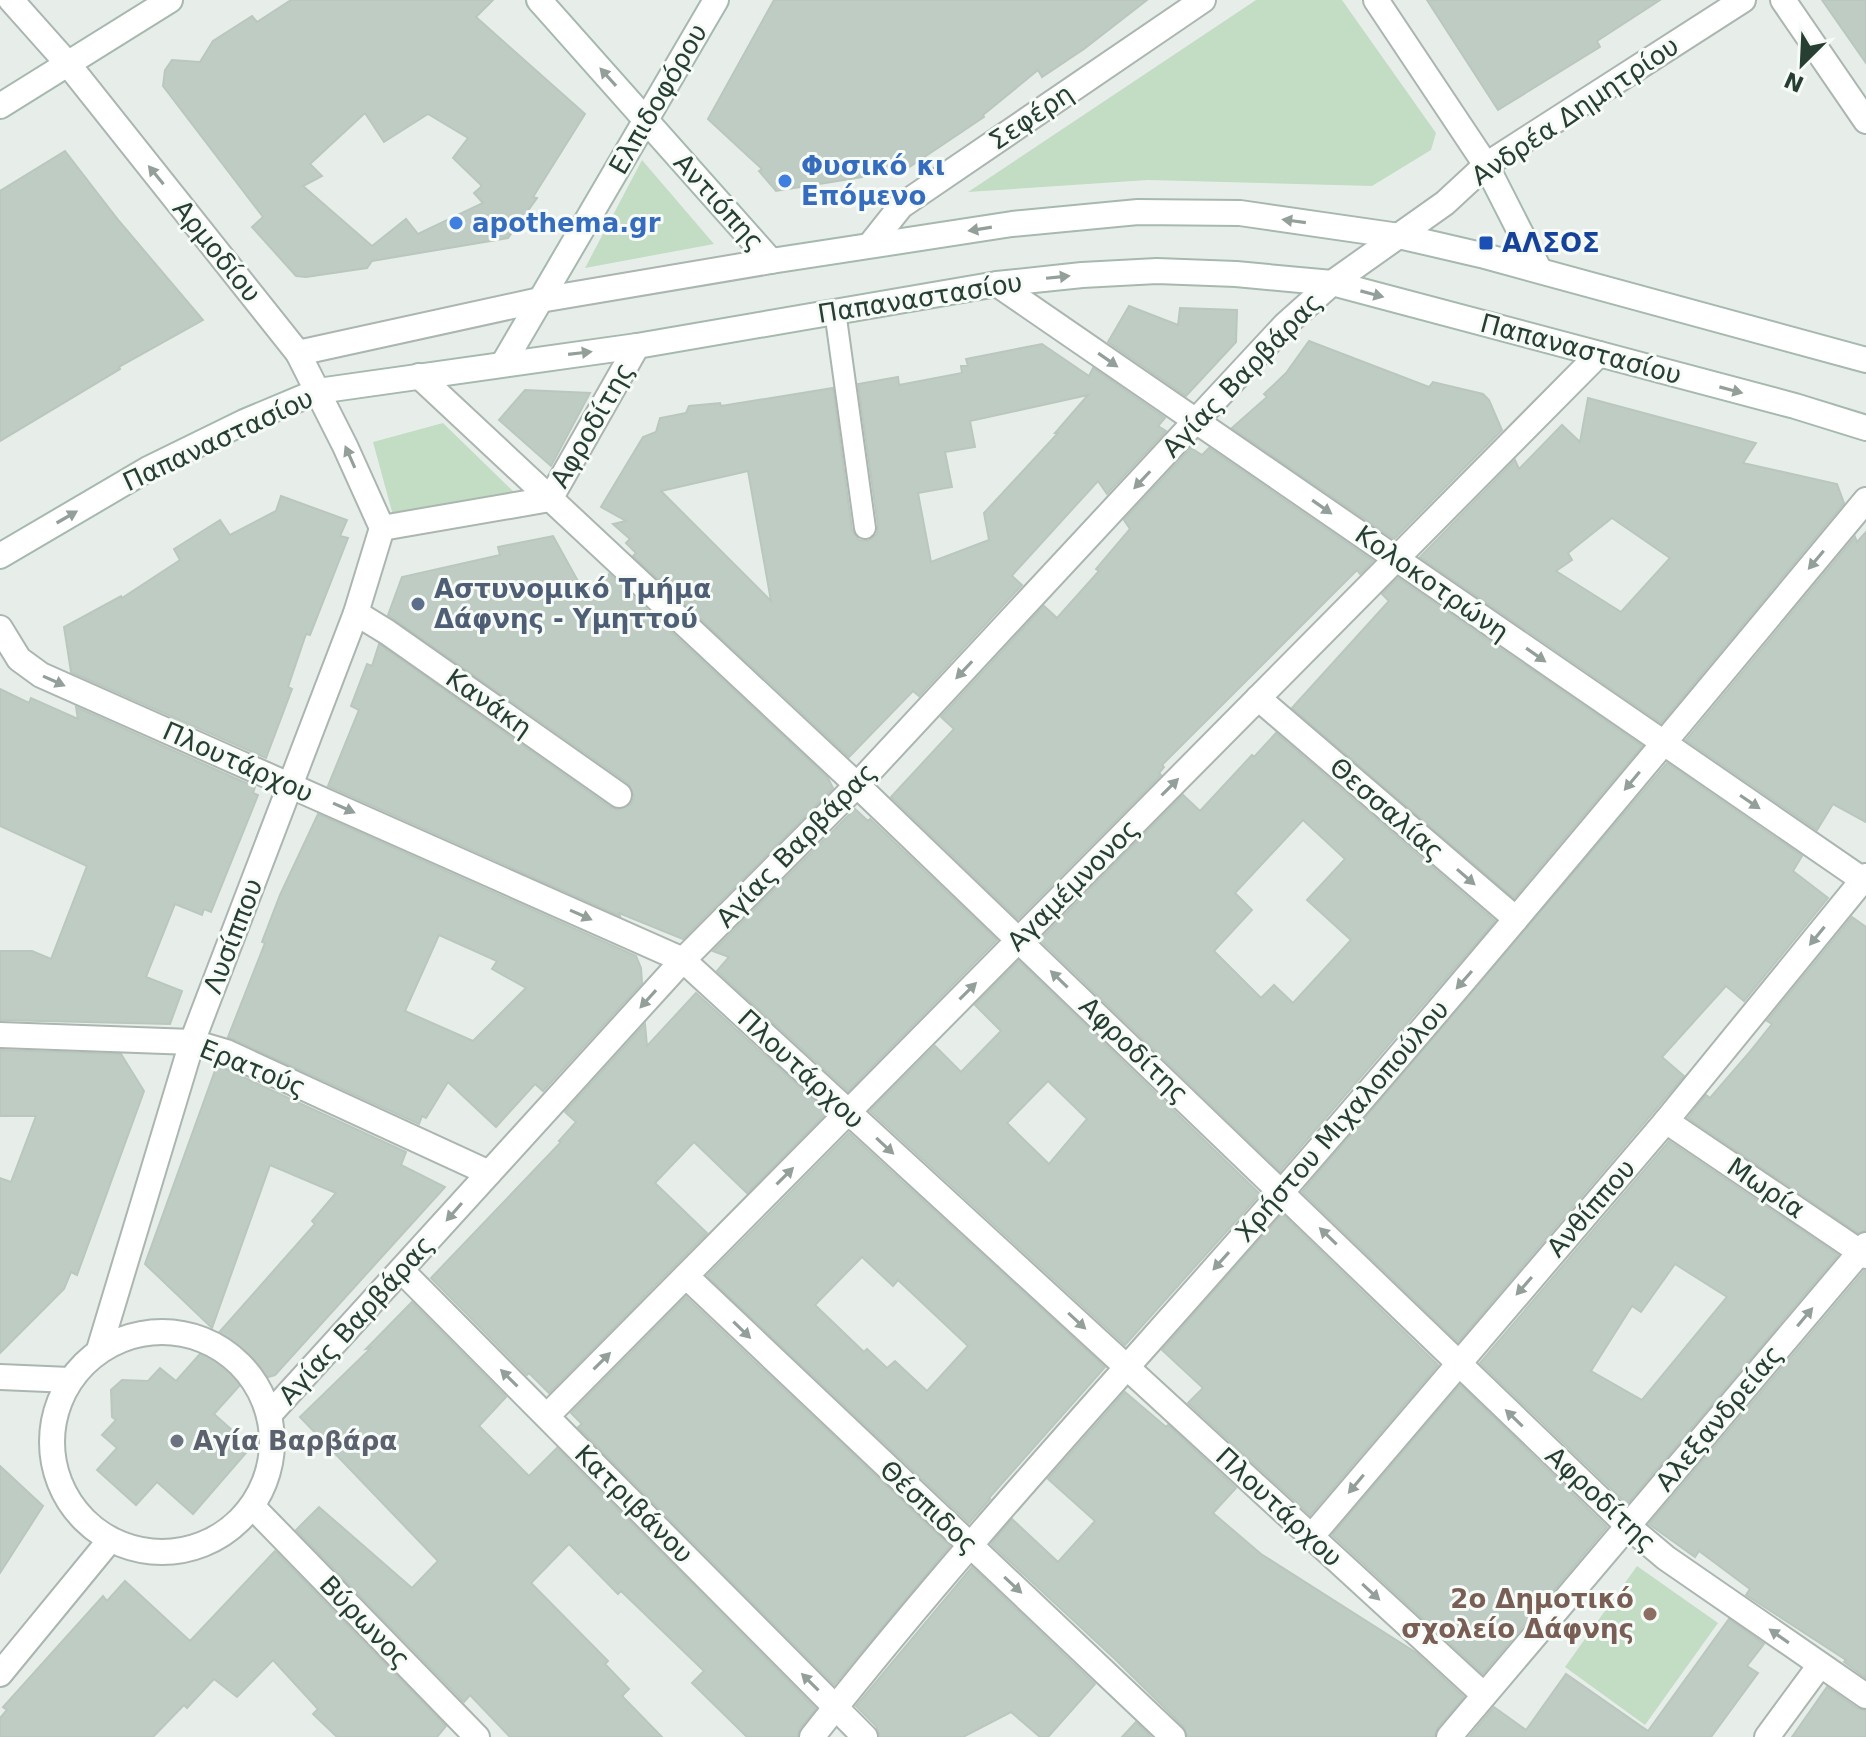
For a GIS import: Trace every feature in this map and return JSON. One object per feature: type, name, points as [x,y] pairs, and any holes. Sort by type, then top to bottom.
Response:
[{"type":"street","name":"Αρμοδίου","points":[[11,0],[68,64],[298,353],[382,528]]},
{"type":"street","points":[[0,106],[170,0]]},
{"type":"street","name":"Αντιόπης","points":[[539,0],[771,261]]},
{"type":"street","name":"Ελπιδοφόρου","points":[[503,364],[716,0]]},
{"type":"street","name":"Σεφέρη","points":[[870,245],[901,206],[1203,0]]},
{"type":"street","points":[[1376,0],[1486,165],[1539,269]]},
{"type":"street","name":"Ανδρέα Δημητρίου","points":[[1332,283],[1445,203],[1486,165],[1743,0]]},
{"type":"street","points":[[1783,0],[1866,121]]},
{"type":"street","name":"Παπαναστασίου","points":[[298,353],[540,300],[771,261],[1012,224],[1138,212],[1240,213],[1399,236],[1539,269],[1629,297],[1866,360]]},
{"type":"street","name":"Παπαναστασίου","points":[[0,556],[148,469],[244,422],[318,391],[637,346],[997,284],[1082,275],[1157,271],[1332,283],[1795,406],[1866,428]]},
{"type":"street","name":"Αγίας Βαρβάρας","points":[[269,1415],[683,960],[857,785],[1285,325],[1332,283]]},
{"type":"street","name":"Κολοκοτρώνη","points":[[997,284],[1865,879]]},
{"type":"street","name":"Αφροδίτης","points":[[637,346],[550,499],[857,785],[1628,1526],[1666,1558],[1866,1696]]},
{"type":"street","name":"Αγαμέμνονος","points":[[547,1416],[1599,354]]},
{"type":"street","points":[[419,376],[550,499]]},
{"type":"street","points":[[382,528],[550,499]]},
{"type":"street","name":"Χρήστου Μιχαλοπούλου","points":[[812,1737],[970,1546],[1282,1192],[1516,919],[1866,500]]},
{"type":"street","name":"Λυσίππου","points":[[99,1350],[192,1042],[356,613],[382,528]]},
{"type":"street","name":"Κανάκη","points":[[356,613],[619,795]]},
{"type":"street","name":"Πλουτάρχου","points":[[0,628],[19,659],[41,675],[683,960],[1484,1695]]},
{"type":"street","name":"Θεσσαλίας","points":[[1258,698],[1516,919]]},
{"type":"street","name":"Ανθίππου","points":[[1311,1537],[1666,1121],[1865,879]]},
{"type":"street","name":"Ερατούς","points":[[0,1035],[192,1042],[226,1052],[489,1173]]},
{"type":"street","name":"Μωρία","points":[[1666,1121],[1864,1251]]},
{"type":"street","name":"Αλεξανδρείας","points":[[1449,1737],[1864,1251]]},
{"type":"street","name":"Κατριβάνου","points":[[402,1271],[865,1737]]},
{"type":"street","name":"Θέσπιδος","points":[[686,1276],[1173,1737]]},
{"type":"street","name":"Αγίας Βαρβάρας","points":[[166,1332],[201,1339],[231,1356],[255,1382],[269,1415],[273,1446],[267,1478],[253,1507],[230,1530],[203,1545],[172,1553],[140,1551],[110,1540],[81,1517],[61,1487],[51,1451],[55,1414],[70,1380],[99,1350],[131,1336],[166,1332]]},
{"type":"street","points":[[0,1377],[70,1380]]},
{"type":"street","name":"Βύρωνος","points":[[253,1507],[470,1735]]},
{"type":"street","points":[[0,1674],[110,1540]]},
{"type":"street","points":[[1767,1737],[1820,1665]]},
{"type":"lane","points":[[835,311],[865,528]]},
{"type":"green space","points":[[1256,0],[1342,0],[1436,133],[1431,150],[1372,186],[1148,180],[968,192]]},
{"type":"green space","points":[[642,160],[714,244],[585,268]]},
{"type":"green space","points":[[443,423],[519,497],[394,519],[373,442]]},
{"type":"green space","points":[[1637,1566],[1718,1623],[1645,1725],[1565,1667]]},
{"type":"building","points":[[291,0],[493,0],[476,17],[585,114],[533,197],[537,198],[508,238],[372,261],[367,268],[296,276],[252,227],[263,217],[163,86],[165,70],[172,60],[200,62],[213,41],[252,16],[257,22]],"holes":[[[365,113],[384,142],[428,114],[468,138],[453,158],[482,186],[474,193],[483,203],[418,234],[406,219],[372,246],[303,186],[322,176],[310,164]]]},
{"type":"building","points":[[774,0],[1147,0],[1042,77],[1038,70],[984,117],[902,172],[864,167],[862,177],[776,191],[759,171],[762,169],[708,119]]},
{"type":"building","points":[[1427,0],[1660,0],[1597,41],[1600,47],[1498,110]]},
{"type":"building","points":[[1822,0],[1866,0],[1866,63]]},
{"type":"building","points":[[65,151],[119,221],[203,320],[119,367],[0,441],[0,191]]},
{"type":"building","points":[[1129,306],[1178,325],[1180,308],[1237,310],[1236,342],[1186,396],[1108,342]]},
{"type":"building","points":[[1309,341],[1429,387],[1433,382],[1483,394],[1489,400],[1502,430],[1394,539],[1232,428],[1267,397],[1264,394],[1286,373]]},
{"type":"building","points":[[1042,344],[1089,376],[1093,368],[1165,418],[1158,426],[1166,431],[1107,494],[1098,481],[1012,576],[1022,585],[919,696],[913,691],[849,757],[633,556],[636,553],[626,543],[630,539],[613,524],[626,521],[601,507],[643,437],[656,432],[660,418],[686,413],[689,406],[720,403],[721,406],[833,388],[852,530],[859,540],[868,541],[877,534],[878,526],[858,384],[898,377],[899,385],[962,373],[961,366],[968,366],[966,359]],"holes":[[[1088,395],[1055,433],[1058,433],[984,513],[989,540],[931,562],[918,493],[952,487],[945,452],[975,447],[970,421]],[[748,471],[771,601],[661,491]]]},
{"type":"building","points":[[525,390],[590,393],[551,466],[499,420]]},
{"type":"building","points":[[1588,398],[1756,443],[1743,463],[1837,484],[1844,503],[1661,723],[1420,557],[1515,460],[1519,469],[1562,425],[1580,442]],"holes":[[[1612,518],[1670,558],[1621,612],[1556,571],[1572,560],[1568,553]]]},
{"type":"building","points":[[1191,448],[1202,455],[1209,448],[1373,561],[1360,574],[1357,570],[1162,765],[1161,775],[1018,919],[891,797],[954,729],[941,717],[1044,606],[1057,618],[1099,571],[1096,569],[1130,529],[1124,520]]},
{"type":"building","points":[[281,496],[347,520],[340,536],[348,538],[310,635],[306,634],[288,687],[292,689],[266,758],[71,672],[64,627],[122,598],[180,560],[174,549],[220,520],[230,535],[276,511]]},
{"type":"building","points":[[1866,532],[1866,822],[1833,804],[1817,830],[1686,740],[1855,537],[1857,542]]},
{"type":"building","points":[[553,536],[584,592],[609,574],[828,778],[833,788],[683,939],[619,913],[620,916],[328,786],[359,710],[351,706],[367,664],[372,666],[379,644],[610,807],[618,810],[631,804],[634,796],[628,783],[388,615],[402,577],[500,555],[498,547]]},
{"type":"building","points":[[1398,578],[1642,746],[1514,898],[1292,708],[1389,601],[1382,594]]},
{"type":"building","points":[[0,689],[29,703],[31,698],[78,719],[76,707],[255,787],[253,793],[258,795],[211,912],[204,909],[202,915],[175,904],[146,977],[182,991],[170,1024],[0,1020],[0,951],[32,951],[51,959],[87,866],[0,826]]},
{"type":"building","points":[[1276,733],[1495,921],[1280,1171],[1040,940],[1183,795],[1200,811],[1252,755],[1254,757]],"holes":[[[1303,820],[1345,859],[1307,900],[1351,940],[1293,1003],[1274,985],[1261,998],[1214,951],[1252,910],[1235,893]]]},
{"type":"building","points":[[1667,763],[1802,856],[1793,871],[1828,898],[1744,1001],[1726,986],[1662,1057],[1684,1076],[1458,1342],[1302,1192]]},
{"type":"building","points":[[855,809],[868,821],[870,819],[997,940],[848,1091],[717,971],[729,957],[713,951]]},
{"type":"building","points":[[318,814],[636,956],[642,983],[543,1091],[535,1084],[496,1127],[448,1082],[419,1124],[228,1037],[265,943],[262,942]],"holes":[[[439,935],[497,961],[492,969],[526,988],[473,1041],[405,1011]]]},
{"type":"building","points":[[1852,917],[1866,927],[1866,1230],[1858,1233],[1688,1118],[1706,1095],[1710,1098],[1748,1054],[1772,1024],[1767,1021]]},
{"type":"building","points":[[1019,961],[1260,1194],[1125,1345],[870,1111],[935,1046],[961,1072],[1001,1031],[975,1005]],"holes":[[[1048,1081],[1087,1119],[1049,1164],[1007,1123]]]},
{"type":"building","points":[[696,993],[827,1112],[747,1193],[694,1142],[655,1183],[707,1233],[549,1393],[529,1373],[527,1375],[431,1278],[561,1142],[576,1122],[565,1112],[645,1024],[647,1046]]},
{"type":"building","points":[[0,1050],[121,1054],[144,1091],[77,1275],[71,1272],[64,1289],[0,1353],[0,1178],[11,1182],[36,1116],[0,1116]]},
{"type":"building","points":[[217,1065],[406,1152],[401,1165],[445,1187],[275,1375],[265,1378],[249,1375],[214,1414],[251,1447],[193,1514],[157,1482],[136,1505],[97,1470],[117,1448],[102,1435],[116,1420],[112,1417],[111,1390],[122,1380],[148,1381],[160,1368],[176,1381],[315,1224],[312,1221],[336,1193],[270,1165],[212,1328],[145,1264]]},
{"type":"building","points":[[849,1133],[1105,1367],[969,1523],[707,1276]],"holes":[[[862,1257],[893,1286],[898,1280],[968,1346],[927,1391],[895,1361],[887,1368],[867,1349],[864,1352],[815,1305]]]},
{"type":"building","points":[[1669,1141],[1838,1255],[1627,1504],[1480,1363]],"holes":[[[1675,1264],[1727,1297],[1642,1400],[1591,1371],[1632,1306],[1641,1312]]]},
{"type":"building","points":[[1282,1214],[1438,1365],[1310,1515],[1188,1403],[1203,1388],[1162,1350]]},
{"type":"building","points":[[1864,1271],[1866,1678],[1844,1662],[1846,1660],[1746,1595],[1750,1589],[1699,1551],[1695,1557],[1649,1524]]},
{"type":"building","points":[[686,1297],[950,1546],[834,1685],[578,1427],[582,1424],[571,1413]]},
{"type":"building","points":[[412,1302],[506,1397],[479,1426],[529,1476],[557,1448],[816,1709],[800,1728],[797,1737],[747,1737],[692,1683],[704,1671],[621,1591],[618,1594],[569,1544],[531,1583],[608,1661],[605,1664],[629,1689],[622,1696],[662,1737],[510,1737],[470,1695],[464,1702],[296,1530],[319,1507],[412,1588],[438,1561],[300,1417],[371,1348],[366,1349]]},
{"type":"building","points":[[1460,1385],[1607,1527],[1483,1674],[1332,1535]]},
{"type":"building","points":[[1125,1392],[1166,1427],[1168,1425],[1236,1488],[1213,1513],[1261,1554],[1415,1652],[1464,1697],[1438,1727],[1434,1737],[1188,1737],[1183,1726],[1116,1660],[991,1544],[1012,1519],[1058,1562],[1095,1521],[1048,1479]]},
{"type":"building","points":[[0,1466],[43,1506],[0,1573]]},
{"type":"building","points":[[275,1551],[446,1726],[437,1737],[337,1737],[313,1714],[318,1709],[273,1660],[237,1697],[214,1679],[187,1708],[184,1705],[153,1737],[0,1737],[0,1718],[7,1710],[3,1707],[103,1596],[107,1601],[125,1581],[190,1641]]},
{"type":"building","points":[[972,1567],[1095,1684],[1048,1737],[1040,1737],[1011,1712],[963,1737],[880,1737],[876,1726],[856,1706]]},
{"type":"building","points":[[1729,1619],[1764,1644],[1747,1666],[1758,1673],[1711,1737],[1469,1737],[1494,1707],[1526,1730],[1566,1674],[1648,1731]]},
{"type":"building","points":[[1827,1687],[1866,1711],[1866,1737],[1792,1737]]},
{"type":"building","points":[[1136,1722],[1151,1737],[1122,1737]]},
{"type":"place","name":"Φυσικό κι Επόμενο","points":[[785,181]]},
{"type":"place","name":"apothema.gr","points":[[456,223]]},
{"type":"place","name":"ΑΛΣΟΣ","points":[[1486,243]]},
{"type":"place","name":"Αστυνομικό Τμήμα Δάφνης - Υμηττού","points":[[418,604]]},
{"type":"place","name":"Αγία Βαρβάρα","points":[[177,1441]]},
{"type":"place","name":"2ο Δημοτικό σχολείο Δάφνης","points":[[1650,1614]]}]
